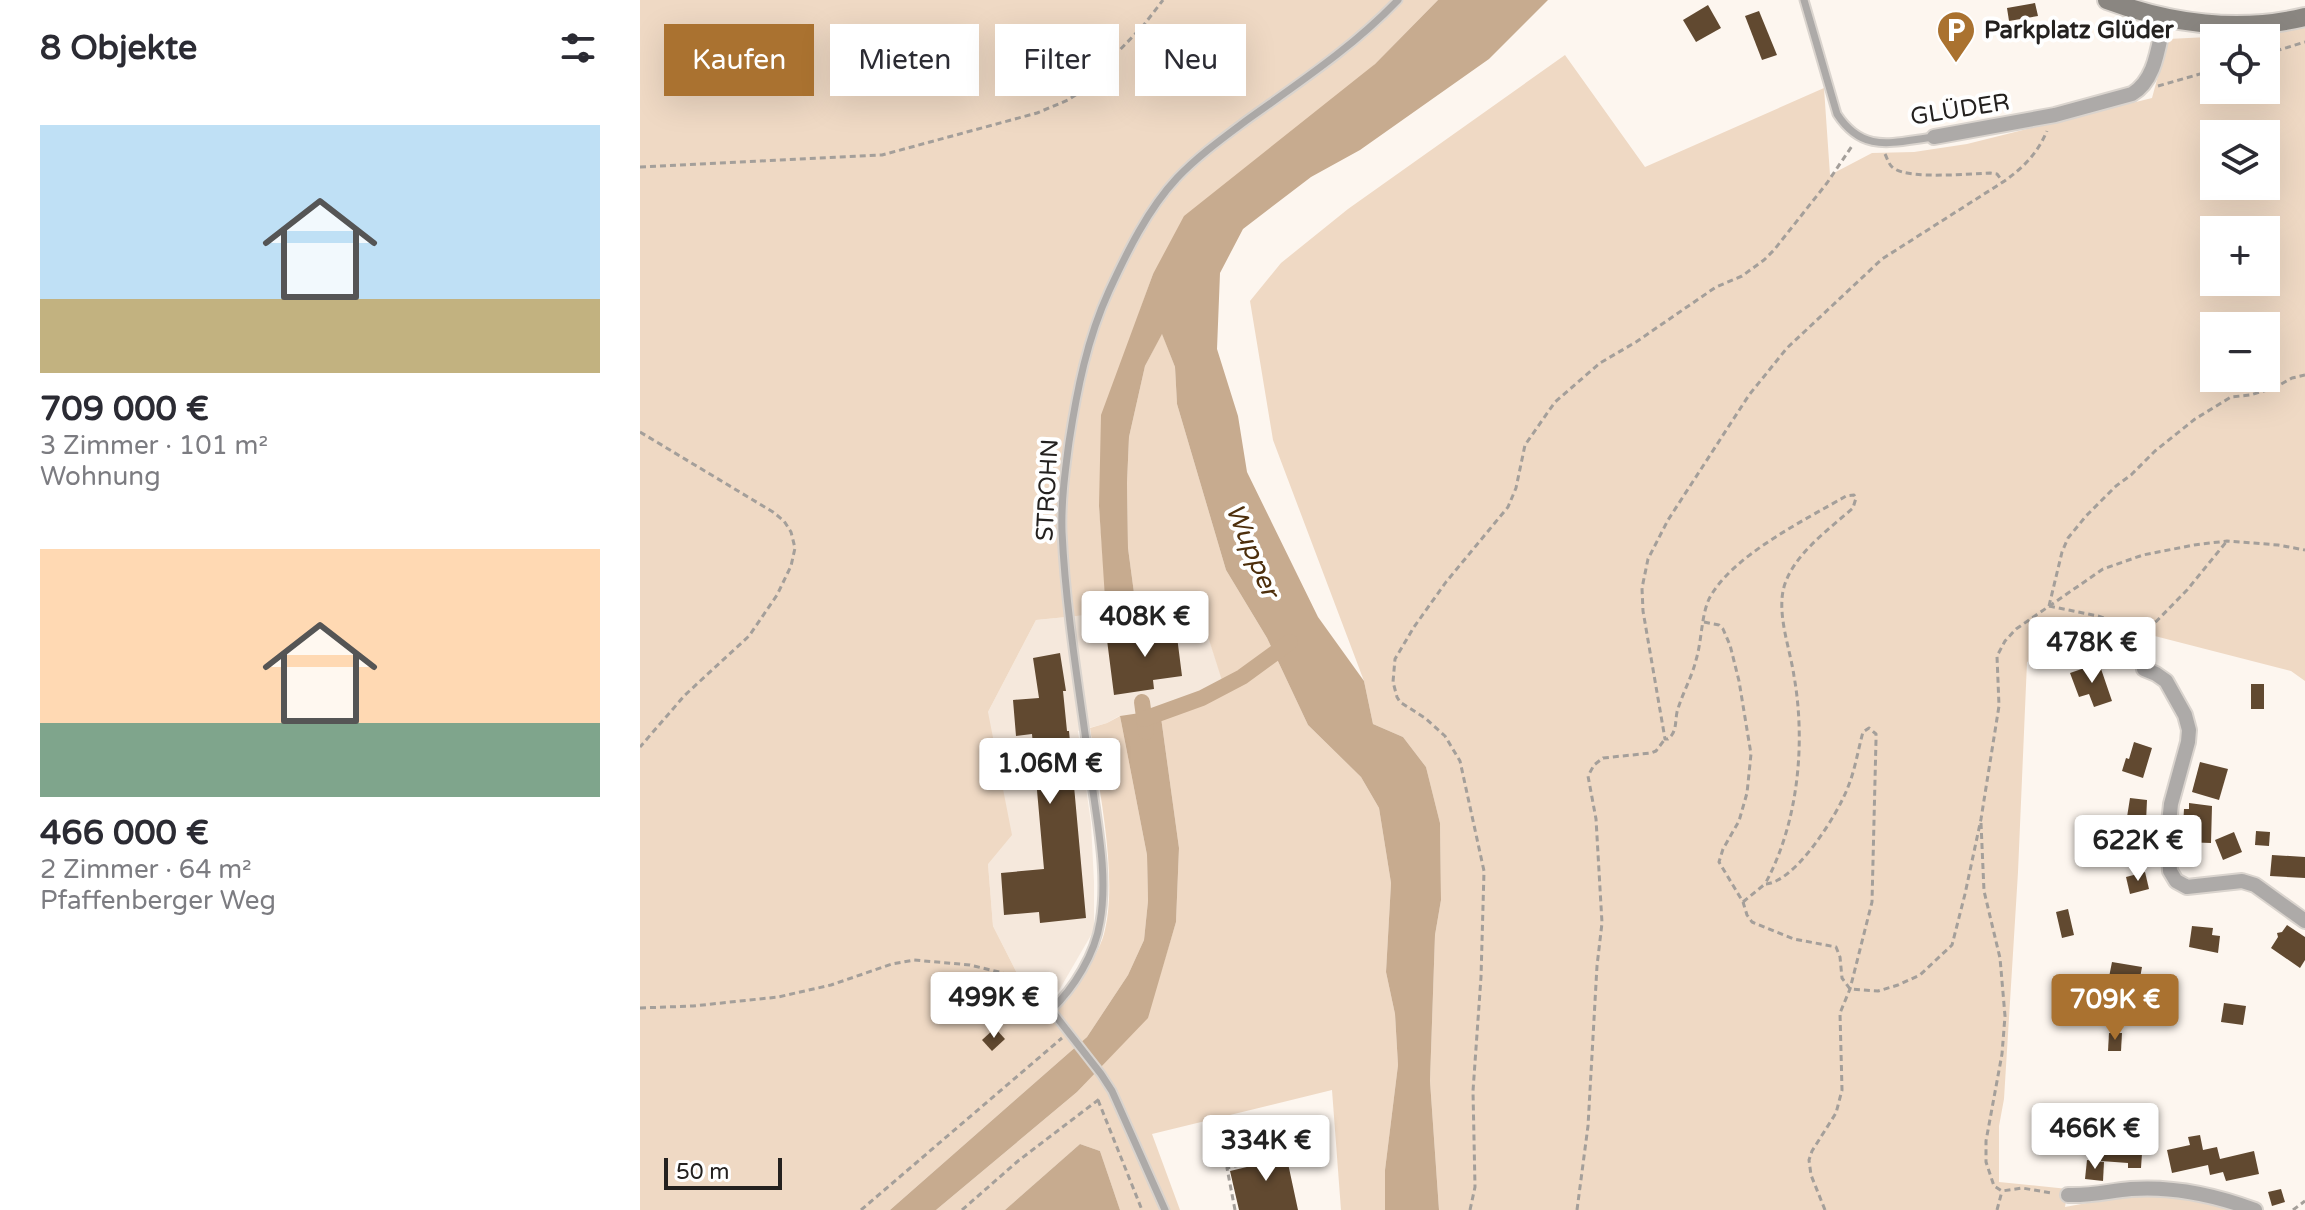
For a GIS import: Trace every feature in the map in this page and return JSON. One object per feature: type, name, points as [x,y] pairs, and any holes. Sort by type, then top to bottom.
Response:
[{"type":"main road","points":[[2107,0],[2165,18],[2232,25],[2266,24],[2305,17]]},
{"type":"street","points":[[2132,94],[2150,75],[2165,18]]},
{"type":"street","name":"GLÜDER","points":[[1934,137],[2055,115],[2132,94]]},
{"type":"street","points":[[2144,669],[2166,681],[2185,715],[2189,730],[2171,804],[2168,833],[2170,871],[2176,881],[2187,887],[2242,881],[2255,885],[2305,921]]},
{"type":"street","points":[[2068,1195],[2092,1196],[2144,1189],[2188,1191],[2255,1210]]},
{"type":"lane","name":"STROHN","points":[[1051,1010],[1064,996],[1090,955],[1102,914],[1100,842],[1069,621],[1062,522],[1064,480],[1074,411],[1090,341],[1129,251],[1177,178],[1220,141],[1361,36],[1398,0]]},
{"type":"lane","points":[[1804,0],[1837,114],[1857,137]]},
{"type":"lane","name":"GLÜDER","points":[[1857,137],[1881,144],[1934,137]]},
{"type":"lane","points":[[1051,1010],[1112,1091],[1165,1210]]},
{"type":"path","points":[[640,167],[882,155],[1037,113],[1077,94],[1143,26],[1163,0]]},
{"type":"path","points":[[2280,50],[2305,42]]},
{"type":"path","points":[[2132,94],[2200,74]]},
{"type":"path","points":[[1665,739],[1643,611],[1642,588],[1648,559],[1668,520],[1749,395],[1787,348],[1882,259],[2003,182],[2033,156],[2055,115]]},
{"type":"path","points":[[1470,1210],[1475,1187],[1473,1091],[1481,987],[1484,871],[1457,753],[1445,736],[1397,697],[1393,671],[1398,652],[1446,582],[1508,507],[1513,498],[1525,445],[1555,402],[1600,363],[1716,287],[1742,276],[1764,260],[1827,183],[1857,137]]},
{"type":"path","points":[[1881,144],[1890,166],[1901,172],[1923,175],[1990,173],[1997,174],[2003,182]]},
{"type":"path","points":[[2049,606],[2068,538],[2116,486],[2195,419],[2231,397],[2274,388],[2305,375]]},
{"type":"path","points":[[640,432],[773,512],[791,532],[795,548],[791,566],[777,595],[749,636],[685,695],[640,747]]},
{"type":"path","points":[[1577,1210],[1588,1126],[1602,923],[1596,819],[1588,776],[1594,765],[1603,758],[1651,753],[1665,739],[1672,738],[1677,712],[1693,673],[1705,609],[1724,579],[1784,533],[1846,496],[1855,496],[1853,508],[1797,561],[1783,592],[1783,615],[1797,694],[1798,756],[1788,826],[1774,867],[1765,884],[1743,902]]},
{"type":"path","points":[[1704,622],[1719,625],[1726,635],[1737,671],[1750,742],[1751,766],[1747,793],[1739,821],[1719,862],[1752,922],[1794,939],[1832,944],[1840,957],[1842,978],[1850,989],[1878,991],[1920,975],[1952,945],[1981,819],[1999,706],[1997,656],[2016,629],[2103,569],[2143,555],[2227,541],[2305,550]]},
{"type":"path","points":[[2144,669],[2135,650],[2146,632],[2187,590],[2227,541]]},
{"type":"path","points":[[2049,606],[2098,616],[2146,632]]},
{"type":"path","points":[[1765,884],[1773,884],[1784,878],[1827,826],[1845,797],[1863,732],[1869,728],[1876,734],[1872,902],[1850,989],[1840,1013],[1842,1090],[1836,1113],[1809,1160],[1811,1175],[1825,1210]]},
{"type":"path","points":[[1981,819],[1984,891],[2000,958],[2005,1016],[2002,1054],[1985,1153],[1991,1179],[1994,1186],[2002,1191],[2022,1188],[2068,1195]]},
{"type":"path","points":[[640,1008],[778,997],[914,960],[970,965],[1003,973],[1025,985],[1051,1010]]},
{"type":"path","points":[[861,1210],[1068,1035]]},
{"type":"path","points":[[962,1210],[1028,1152],[1112,1091]]},
{"type":"path","points":[[1098,1100],[1142,1210]]},
{"type":"path","points":[[1235,1210],[1227,1168],[1267,1159]]},
{"type":"path","points":[[1997,1210],[2002,1191]]},
{"type":"path","points":[[2293,1210],[2305,1201]]},
{"type":"shaded area","points":[[640,0],[1438,0],[1375,64],[1153,274],[1139,313],[1099,506],[1107,613],[1036,620],[988,712],[1012,835],[988,864],[993,926],[1029,997],[1034,1021],[1051,1013],[1070,997],[1104,934],[1108,912],[1108,860],[1090,728],[1120,716],[1147,855],[1148,901],[1144,940],[1128,975],[1087,1037],[890,1210],[640,1210]]},
{"type":"shaded area","points":[[2305,26],[2305,681],[2291,671],[2108,624],[2027,662],[2018,872],[2004,1099],[1999,1126],[1999,1182],[2068,1189],[2065,1207],[2130,1195],[2193,1196],[2239,1210],[1439,1210],[1430,1081],[1435,935],[1441,900],[1440,823],[1426,767],[1403,737],[1373,724],[1364,681],[1273,440],[1250,301],[1281,263],[1348,209],[1565,55],[1645,167],[1824,88],[1830,175],[1872,153],[1914,152],[1967,144],[2152,98],[2168,39],[2200,37],[2200,104],[2280,104],[2280,32]]},
{"type":"shaded area","points":[[1162,333],[1175,367],[1177,404],[1226,570],[1267,638],[1308,725],[1361,777],[1379,808],[1391,883],[1386,972],[1395,1014],[1398,1065],[1385,1170],[1385,1210],[1341,1210],[1332,1090],[1152,1134],[1180,1210],[1120,1210],[1100,1151],[1080,1144],[1005,1210],[936,1210],[1077,1092],[1147,1018],[1176,922],[1179,848],[1160,710],[1226,693],[1202,618],[1144,624],[1136,608],[1128,548],[1129,437],[1145,366]]},
{"type":"shaded area","points":[[1107,613],[1106,630],[1202,618],[1227,694],[1119,720],[1119,716],[1107,723],[1078,731],[1091,823],[1094,930],[1058,992],[1029,997],[993,926],[988,864],[988,712],[1036,620]]},
{"type":"water","name":"Wupper","points":[[1438,0],[1548,0],[1489,59],[1360,150],[1311,177],[1243,229],[1220,273],[1217,349],[1238,416],[1247,472],[1318,617],[1364,681],[1373,724],[1403,737],[1426,767],[1440,823],[1441,900],[1435,935],[1430,1081],[1439,1210],[1385,1210],[1385,1170],[1398,1065],[1395,1014],[1386,972],[1391,883],[1379,808],[1361,777],[1308,725],[1267,638],[1226,570],[1177,404],[1175,367],[1162,334],[1145,366],[1129,437],[1128,548],[1136,608],[1144,624],[1107,629],[1099,506],[1101,415],[1153,274],[1184,216],[1375,64]]},
{"type":"water","points":[[1160,710],[1179,848],[1176,922],[1148,1018],[1077,1092],[936,1210],[890,1210],[1087,1037],[1128,975],[1144,940],[1148,901],[1147,855],[1120,716]]},
{"type":"water","points":[[1080,1144],[1100,1151],[1120,1210],[1005,1210]]},
{"type":"building","points":[[2035,3],[2038,16],[2009,21],[2007,8]]},
{"type":"building","points":[[1708,5],[1721,28],[1696,42],[1683,20]]},
{"type":"building","points":[[1759,11],[1777,55],[1762,60],[1745,16]]},
{"type":"building","points":[[1174,613],[1182,676],[1153,680],[1154,689],[1114,695],[1107,640],[1163,632],[1161,615]]},
{"type":"building","points":[[1060,653],[1086,918],[1040,923],[1039,912],[1004,915],[1001,873],[1044,869],[1032,734],[1016,736],[1013,700],[1039,698],[1033,658]]},
{"type":"building","points":[[2099,663],[2112,701],[2094,707],[2089,694],[2079,697],[2070,673]]},
{"type":"building","points":[[2251,684],[2264,684],[2264,709],[2251,709]]},
{"type":"building","points":[[2134,742],[2152,748],[2143,778],[2122,771]]},
{"type":"building","points":[[2200,762],[2228,769],[2219,800],[2192,792]]},
{"type":"building","points":[[2130,798],[2147,800],[2146,822],[2134,822],[2134,818],[2127,817]]},
{"type":"building","points":[[2189,803],[2212,806],[2211,843],[2182,842],[2184,809],[2189,809]]},
{"type":"building","points":[[2256,831],[2270,832],[2269,846],[2255,845]]},
{"type":"building","points":[[2234,832],[2242,852],[2223,860],[2215,840]]},
{"type":"building","points":[[2272,855],[2305,857],[2305,878],[2270,876]]},
{"type":"building","points":[[2145,872],[2149,889],[2130,894],[2126,877]]},
{"type":"building","points":[[2068,909],[2074,935],[2062,938],[2056,912]]},
{"type":"building","points":[[2287,925],[2305,937],[2305,960],[2300,968],[2271,948],[2278,937],[2277,933]]},
{"type":"building","points":[[2192,926],[2213,928],[2212,935],[2220,936],[2218,953],[2189,947]]},
{"type":"building","points":[[2112,962],[2142,967],[2138,989],[2152,992],[2148,1009],[2134,1006],[2137,992],[2123,990],[2124,985],[2108,982]]},
{"type":"building","points":[[2224,1003],[2246,1006],[2243,1025],[2221,1022]]},
{"type":"building","points":[[995,1028],[1005,1039],[992,1051],[982,1040]]},
{"type":"building","points":[[2109,1033],[2122,1033],[2121,1051],[2108,1051]]},
{"type":"building","points":[[2200,1135],[2203,1150],[2217,1147],[2220,1159],[2254,1151],[2259,1174],[2226,1181],[2223,1172],[2210,1175],[2208,1165],[2172,1173],[2167,1150],[2190,1145],[2188,1137]]},
{"type":"building","points":[[2103,1136],[2143,1139],[2141,1168],[2128,1168],[2128,1163],[2101,1161]]},
{"type":"building","points":[[1283,1140],[1298,1210],[1239,1210],[1230,1171],[1272,1161],[1267,1143]]},
{"type":"building","points":[[2087,1160],[2104,1162],[2103,1181],[2085,1179]]},
{"type":"building","points":[[2281,1189],[2285,1202],[2272,1206],[2268,1192]]},
{"type":"waterway","points":[[1128,606],[1131,636]]},
{"type":"waterway","points":[[1144,719],[1202,698],[1242,677],[1290,642]]},
{"type":"waterway","points":[[1142,702],[1146,732]]},
{"type":"place","name":"Parkplatz Glüder","points":[[1956,64]]}]
